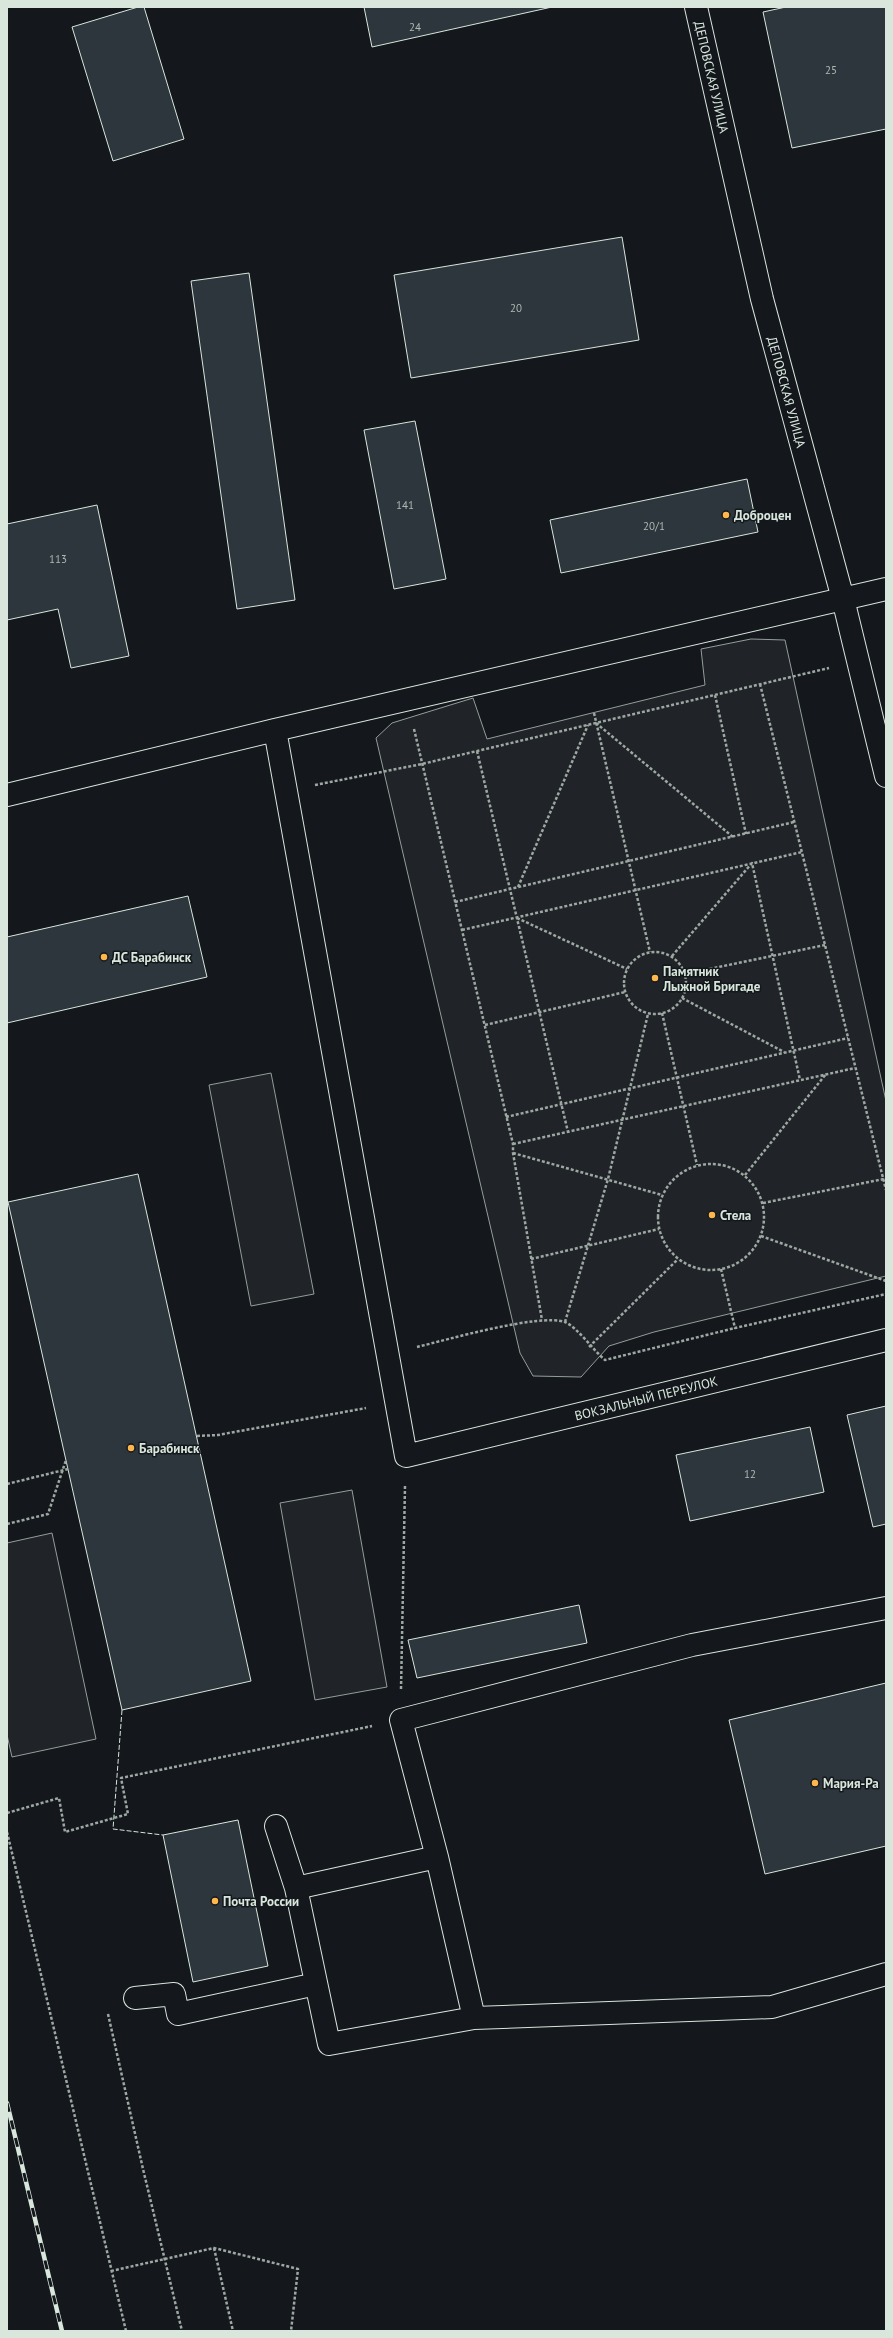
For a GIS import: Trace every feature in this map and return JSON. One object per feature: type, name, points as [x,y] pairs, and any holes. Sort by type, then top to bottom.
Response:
[{"type":"street","name":"ДЕПОВСКАЯ УЛИЦА","points":[[696,7],[762,298],[843,599],[886,776]]},
{"type":"street","points":[[7,795],[275,730],[886,589]]},
{"type":"street","points":[[275,730],[406,1456]]},
{"type":"street","name":"ВОКЗАЛЬНЫЙ ПЕРЕУЛОК","points":[[406,1456],[886,1340]]},
{"type":"street","points":[[474,2018],[437,1857],[400,1720],[692,1644],[886,1608]]},
{"type":"street","points":[[276,1826],[296,1888],[329,2044],[474,2018],[772,2007],[886,1974]]},
{"type":"street","points":[[296,1888],[437,1857]]},
{"type":"street","points":[[135,1998],[174,1994],[178,2014],[316,1984]]},
{"type":"path","points":[[286,791],[422,764],[859,661]]},
{"type":"path","points":[[760,684],[886,1190]]},
{"type":"path","points":[[714,695],[746,834]]},
{"type":"path","points":[[407,700],[513,1144],[513,1153],[542,1320]]},
{"type":"path","points":[[594,712],[650,952]]},
{"type":"path","points":[[596,723],[733,837]]},
{"type":"path","points":[[518,888],[588,725]]},
{"type":"path","points":[[477,751],[568,1132]]},
{"type":"path","points":[[455,902],[794,822]]},
{"type":"path","points":[[462,930],[802,852]]},
{"type":"path","points":[[752,863],[800,1080]]},
{"type":"path","points":[[672,956],[752,863]]},
{"type":"path","points":[[516,917],[627,969]]},
{"type":"path","points":[[685,974],[825,945]]},
{"type":"path","points":[[650,952],[662,952],[672,956],[680,964],[685,974],[686,986],[682,998],[674,1008],[662,1013],[648,1014],[636,1009],[627,999],[625,992],[624,975],[627,969],[639,956],[650,952]]},
{"type":"path","points":[[484,1025],[625,992]]},
{"type":"path","points":[[682,998],[785,1052]]},
{"type":"path","points":[[662,1013],[697,1165]]},
{"type":"path","points":[[564,1322],[608,1179],[621,1120],[648,1014]]},
{"type":"path","points":[[506,1116],[848,1038]]},
{"type":"path","points":[[513,1144],[856,1068]]},
{"type":"path","points":[[745,1175],[826,1074]]},
{"type":"path","points":[[513,1153],[662,1195]]},
{"type":"path","points":[[716,1163],[731,1167],[745,1175],[756,1188],[763,1203],[765,1219],[761,1236],[753,1250],[741,1261],[721,1269],[709,1270],[693,1267],[678,1259],[666,1246],[659,1230],[658,1212],[662,1195],[672,1180],[684,1170],[697,1165],[716,1163]]},
{"type":"path","points":[[763,1203],[884,1179]]},
{"type":"path","points":[[532,1258],[659,1230]]},
{"type":"path","points":[[761,1236],[886,1281]]},
{"type":"path","points":[[589,1346],[678,1259]]},
{"type":"path","points":[[721,1269],[735,1328]]},
{"type":"path","points":[[388,1353],[502,1327],[542,1320],[564,1322],[578,1332],[589,1346],[605,1360],[735,1328],[886,1294]]},
{"type":"path","points":[[197,1436],[218,1435],[396,1403]]},
{"type":"path","points":[[7,1813],[59,1798],[65,1832],[128,1814],[121,1778],[400,1720],[406,1456]]},
{"type":"path","points":[[7,1524],[48,1514],[66,1460]]},
{"type":"path","points":[[7,1484],[68,1469]]},
{"type":"path","points":[[7,1832],[126,2331]]},
{"type":"path","points":[[135,1998],[114,2002],[108,2012],[182,2331]]},
{"type":"path","points":[[111,2271],[214,2248],[298,2269],[291,2331]]},
{"type":"path","points":[[214,2248],[233,2331]]},
{"type":"shaded area","points":[[751,639],[785,640],[886,1101],[886,1276],[654,1332],[609,1346],[581,1377],[533,1376],[520,1353],[376,738],[392,723],[473,698],[487,739],[705,685],[701,649]]},
{"type":"shaded area","points":[[271,1073],[314,1294],[251,1306],[209,1085]]},
{"type":"shaded area","points":[[352,1490],[387,1687],[315,1700],[280,1503]]},
{"type":"shaded area","points":[[52,1533],[96,1739],[12,1757],[7,1735],[7,1543]]},
{"type":"building","points":[[138,7],[144,7],[184,139],[113,161],[72,27]]},
{"type":"building","points":[[364,7],[552,7],[372,47]]},
{"type":"building","points":[[786,7],[886,7],[886,129],[792,148],[763,12]]},
{"type":"building","points":[[622,237],[639,340],[411,378],[394,275]]},
{"type":"building","points":[[249,273],[295,600],[237,609],[191,281]]},
{"type":"building","points":[[415,421],[446,579],[394,589],[364,430]]},
{"type":"building","points":[[747,479],[758,532],[561,573],[550,520]]},
{"type":"building","points":[[97,505],[129,656],[71,668],[58,609],[7,620],[7,524]]},
{"type":"building","name":"ДС Барабинск","points":[[188,896],[207,977],[7,1023],[7,937]]},
{"type":"building","name":"Барабинск","points":[[138,1174],[251,1681],[122,1710],[8,1202]]},
{"type":"building","points":[[886,1406],[886,1524],[873,1527],[847,1415]]},
{"type":"building","points":[[810,1427],[824,1492],[690,1521],[676,1455]]},
{"type":"building","points":[[579,1605],[587,1643],[417,1678],[408,1640]]},
{"type":"building","name":"Мария-Ра","points":[[886,1683],[886,1846],[765,1874],[729,1720]]},
{"type":"building","name":"Почта России","points":[[238,1820],[268,1966],[193,1982],[163,1835]]},
{"type":"railway","points":[[7,2103],[62,2331]]},
{"type":"fence","points":[[122,1710],[113,1829],[163,1835]]},
{"type":"place","name":"Доброцен","points":[[726,515]]},
{"type":"place","name":"ДС Барабинск","points":[[104,957]]},
{"type":"place","name":"Памятник Лыжной Бригаде","points":[[655,978]]},
{"type":"place","name":"Стела","points":[[712,1215]]},
{"type":"place","name":"Барабинск","points":[[131,1448]]},
{"type":"place","name":"Мария-Ра","points":[[815,1783]]},
{"type":"place","name":"Почта России","points":[[215,1901]]}]
